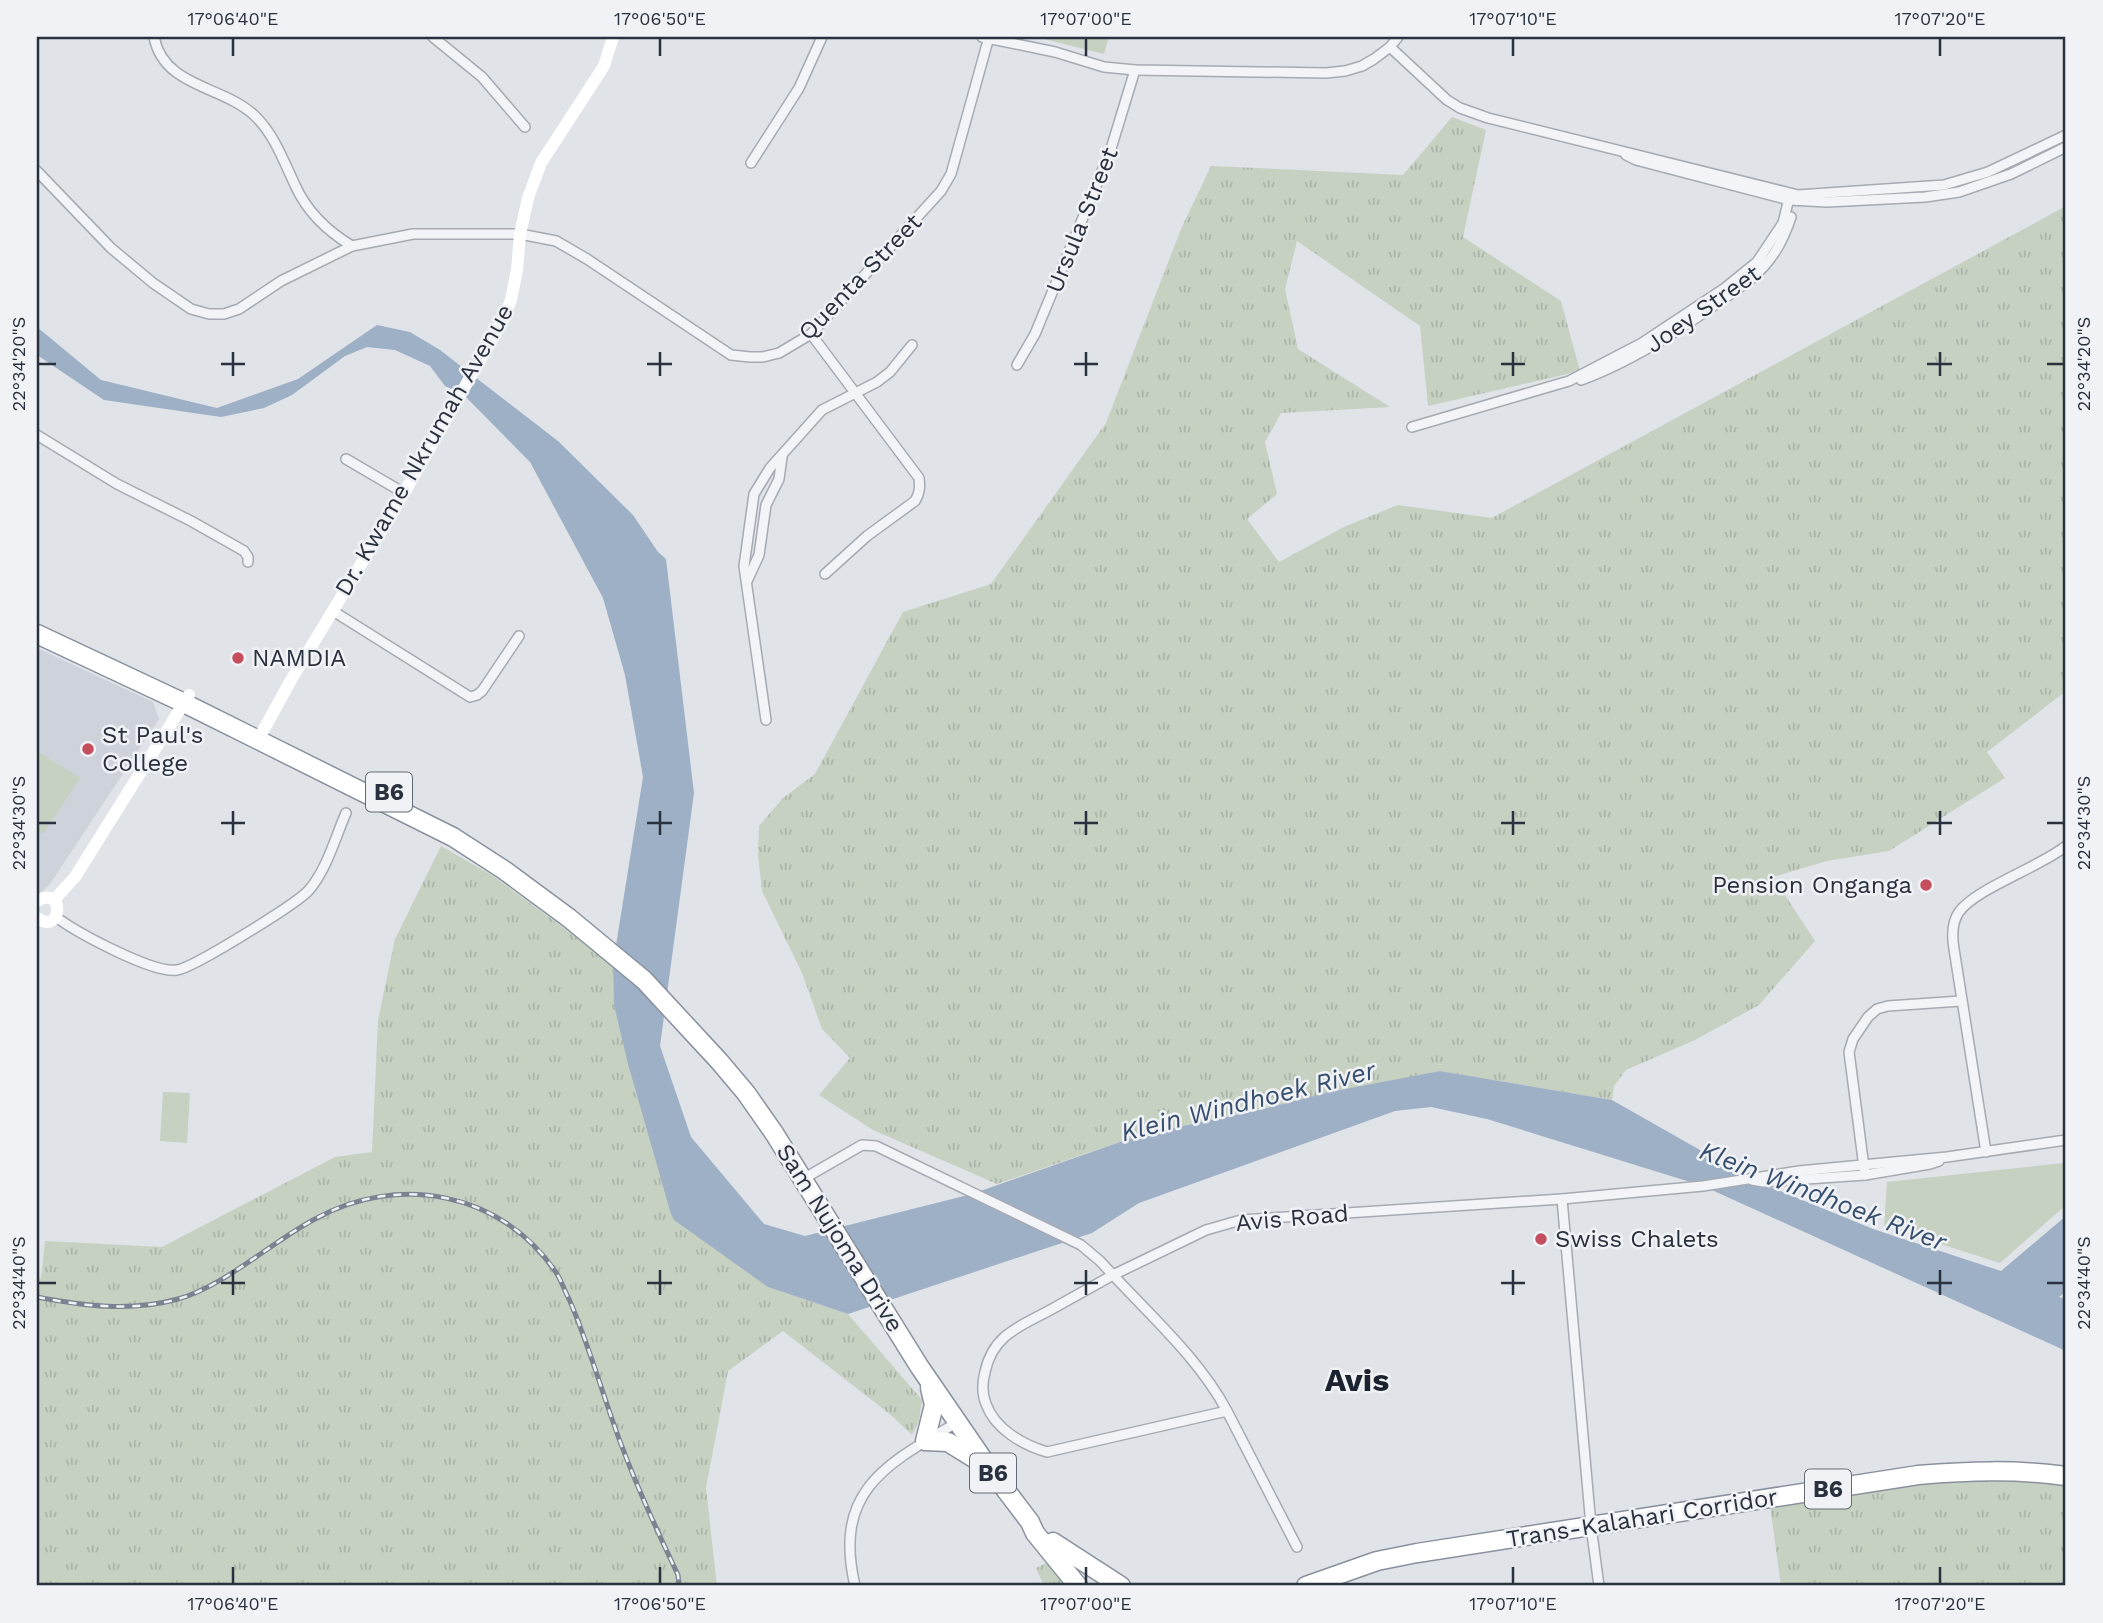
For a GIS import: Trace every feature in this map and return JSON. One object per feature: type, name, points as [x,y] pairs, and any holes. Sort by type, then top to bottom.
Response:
[{"type":"highway","name":"Sam Nujoma Drive","points":[[37,621],[260,736],[404,799],[457,828],[523,872],[547,892],[569,918],[644,980],[746,1093],[774,1133],[956,1423],[1031,1522],[1035,1533],[1079,1586]]},
{"type":"highway","name":"Sam Nujoma Drive","points":[[37,634],[186,699]]},
{"type":"highway","points":[[919,1366],[931,1390],[934,1405],[925,1441],[954,1444],[989,1468]]},
{"type":"highway","name":"Trans-Kalahari Corridor","points":[[1306,1586],[1377,1561],[1917,1475],[2028,1471],[2066,1476]]},
{"type":"highway","name":"B6","points":[[1031,1522],[1040,1527],[1090,1586]]},
{"type":"highway","name":"B6","points":[[1053,1542],[1121,1586]]},
{"type":"street","points":[[154,37],[162,58],[171,70],[195,85],[244,106],[256,116],[282,157],[307,206],[323,225],[352,246]]},
{"type":"street","points":[[433,37],[482,77],[525,127]]},
{"type":"street","name":"Dr. Kwame Nkrumah Avenue","points":[[260,736],[488,348],[511,300],[520,234],[528,198],[541,163],[598,77],[613,37]]},
{"type":"street","points":[[751,163],[799,88],[822,37]]},
{"type":"street","points":[[987,37],[1055,52],[1104,67],[1135,70],[1326,73],[1362,66],[1390,47],[1398,37]]},
{"type":"street","name":"Quenta Street","points":[[37,171],[111,248],[132,266],[174,299],[191,309],[209,314],[224,314],[239,309],[281,281],[352,246],[413,234],[520,234],[556,241],[587,258],[731,355],[763,357],[779,353],[811,334],[941,191],[951,174],[987,37]]},
{"type":"street","points":[[1390,47],[1435,91],[1460,108],[1488,118],[1621,152],[1636,160],[1793,198],[1827,202],[1925,197],[1959,192],[2011,174],[2066,147]]},
{"type":"street","name":"Ursula Street","points":[[1017,365],[1035,334],[1110,152],[1135,70]]},
{"type":"street","points":[[1793,198],[1944,185],[1999,167],[2066,135]]},
{"type":"street","name":"Joey Street","points":[[1412,427],[1580,380],[1612,369],[1640,353],[1765,268],[1777,251],[1793,198]]},
{"type":"street","points":[[811,334],[919,478],[919,495],[915,500],[867,536],[825,574]]},
{"type":"street","points":[[766,720],[744,566],[754,494],[764,476],[822,410],[877,382],[890,372],[912,345]]},
{"type":"street","points":[[37,435],[117,484],[244,551],[248,562]]},
{"type":"street","points":[[747,581],[761,545],[766,506],[779,478],[782,457]]},
{"type":"street","points":[[346,459],[404,493]]},
{"type":"street","points":[[746,543],[760,549],[761,545]]},
{"type":"street","points":[[332,611],[470,697],[482,691],[519,636]]},
{"type":"street","points":[[54,900],[75,877],[186,699]]},
{"type":"street","points":[[56,917],[69,927],[124,954],[163,969],[178,970],[199,961],[308,892],[323,867],[346,813]]},
{"type":"street","points":[[1986,1152],[1961,1001],[1953,938],[1955,918],[1969,900],[2066,846]]},
{"type":"street","points":[[37,901],[44,897],[54,900],[58,906],[56,917]]},
{"type":"street","points":[[37,918],[45,922],[56,917]]},
{"type":"street","points":[[1865,1175],[1848,1060],[1850,1048],[1861,1026],[1877,1009],[1888,1006],[1961,1001]]},
{"type":"street","name":"Avis Road","points":[[1227,1411],[1047,1452],[1030,1447],[1005,1430],[989,1412],[983,1396],[983,1378],[988,1358],[999,1341],[1016,1327],[1113,1275],[1206,1230],[1241,1220],[1562,1199],[1703,1186],[1799,1171],[1947,1157],[2066,1140]]},
{"type":"street","points":[[803,1179],[862,1145],[876,1146],[1081,1245],[1113,1275],[1196,1365],[1216,1391],[1297,1547]]},
{"type":"street","name":"Avis Road","points":[[1751,1179],[1763,1182],[1865,1175],[1930,1164],[1947,1157]]},
{"type":"street","points":[[1562,1199],[1591,1526],[1599,1586]]},
{"type":"street","points":[[855,1586],[850,1545],[862,1494],[897,1458],[956,1423]]},
{"type":"shaded area","name":"St Paul's College","points":[[37,648],[153,702],[159,719],[50,884],[37,896]]},
{"type":"green space","points":[[1036,37],[1109,37],[1104,54]]},
{"type":"green space","points":[[1452,117],[1486,130],[1463,237],[1561,301],[1580,371],[1428,406],[1420,326],[1297,241],[1285,289],[1298,349],[1390,407],[1281,413],[1265,442],[1277,494],[1247,519],[1279,562],[1344,527],[1398,505],[1492,518],[2066,206],[2066,691],[1987,752],[2005,778],[1889,851],[1827,861],[1773,877],[1815,941],[1759,1005],[1695,1040],[1626,1070],[1614,1086],[1612,1100],[1440,1071],[1140,1135],[997,1184],[873,1130],[819,1095],[850,1058],[822,1029],[802,973],[762,891],[758,855],[759,826],[783,798],[815,774],[903,612],[991,584],[1106,423],[1181,229],[1211,166],[1403,175]]},
{"type":"green space","points":[[37,751],[80,778],[43,834],[37,830]]},
{"type":"green space","points":[[441,846],[493,876],[613,964],[614,1005],[652,1146],[768,1287],[848,1314],[922,1400],[919,1420],[912,1435],[891,1415],[783,1331],[728,1371],[706,1488],[717,1586],[37,1586],[37,1278],[41,1278],[45,1241],[162,1247],[335,1157],[372,1152],[378,1020],[395,939]]},
{"type":"green space","points":[[163,1092],[190,1093],[187,1143],[160,1141]]},
{"type":"green space","points":[[2063,1163],[2066,1170],[2066,1205],[2000,1263],[1884,1226],[1887,1182]]},
{"type":"green space","points":[[1972,1470],[2066,1476],[2066,1586],[1781,1586],[1769,1498]]},
{"type":"green space","points":[[1049,1562],[1069,1586],[1044,1586],[1036,1568]]},
{"type":"water","points":[[377,325],[410,332],[440,350],[558,441],[633,515],[658,552],[666,559],[694,793],[660,1046],[691,1137],[764,1224],[805,1236],[972,1194],[1140,1135],[1330,1092],[1440,1071],[1612,1100],[1751,1179],[1873,1229],[2001,1271],[2066,1216],[2066,1291],[2059,1297],[2066,1299],[2066,1351],[1703,1186],[1487,1119],[1431,1107],[1395,1111],[1139,1203],[1092,1233],[848,1314],[768,1287],[674,1220],[671,1214],[614,1005],[613,964],[643,777],[625,675],[603,598],[530,462],[463,394],[445,386],[430,366],[395,350],[367,347],[345,356],[292,395],[264,408],[221,417],[104,400],[37,355],[37,327],[101,380],[217,408],[298,379]]},
{"type":"railway","points":[[37,1297],[108,1306],[160,1303],[178,1299],[212,1285],[299,1228],[347,1205],[380,1197],[413,1194],[446,1198],[477,1208],[506,1223],[533,1244],[559,1277],[581,1329],[627,1459],[678,1575],[679,1586]]},
{"type":"place","name":"NAMDIA","points":[[238,658]]},
{"type":"place","name":"St Paul's College","points":[[88,749]]},
{"type":"place","name":"Pension Onganga","points":[[1926,885]]},
{"type":"place","name":"Swiss Chalets","points":[[1541,1239]]},
{"type":"district","name":"Avis","points":[[1357,1380]]},
{"type":"water label","name":"Klein Windhoek River","points":[[1248,1101]]},
{"type":"water label","name":"Klein Windhoek River","points":[[1823,1196]]}]
